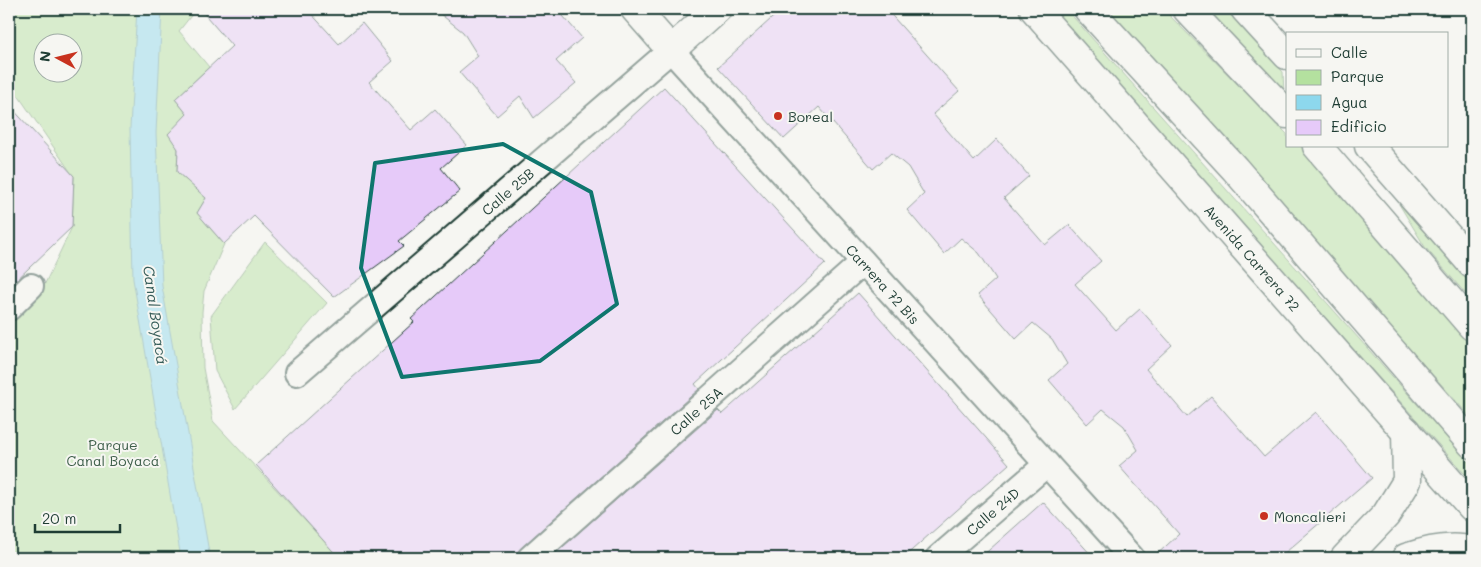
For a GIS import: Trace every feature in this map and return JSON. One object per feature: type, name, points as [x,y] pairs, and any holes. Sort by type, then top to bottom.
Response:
[{"type":"main road","name":"Carrera 72 Bis","points":[[635,9],[671,50]]},
{"type":"main road","name":"Calle 25B","points":[[671,50],[716,9]]},
{"type":"main road","name":"Avenida Carrera 72","points":[[1034,9],[1472,507]]},
{"type":"main road","points":[[1088,9],[1235,170],[1472,444]]},
{"type":"main road","points":[[1188,9],[1286,113]]},
{"type":"main road","points":[[1244,9],[1286,53]]},
{"type":"main road","points":[[1319,148],[1472,326]]},
{"type":"main road","points":[[1371,148],[1472,264]]},
{"type":"main road","points":[[1344,558],[1386,515],[1406,481],[1406,432]]},
{"type":"main road","points":[[1406,558],[1428,551],[1465,549],[1472,551]]},
{"type":"street","name":"Carrera 72 Bis","points":[[671,50],[1132,558]]},
{"type":"street","name":"Calle 25B","points":[[297,373],[671,50]]},
{"type":"street","name":"Calle 25A","points":[[530,558],[863,262]]},
{"type":"street","points":[[9,308],[31,286]]},
{"type":"street","name":"Calle 24D","points":[[938,558],[1047,464]]},
{"type":"highlighted area","points":[[503,144],[591,192],[617,304],[540,361],[402,377],[361,268],[375,163]]},
{"type":"green space","name":"Parque Canal Boyacá","points":[[9,9],[191,9],[194,12],[179,31],[209,67],[175,99],[187,114],[169,134],[178,149],[177,172],[206,198],[197,213],[224,244],[204,291],[202,312],[203,368],[213,421],[333,551],[324,558],[9,558],[9,325],[40,294],[72,227],[74,177],[9,82]]},
{"type":"green space","points":[[1050,9],[1066,9],[1472,466],[1472,482]]},
{"type":"green space","points":[[1107,9],[1163,9],[1286,133],[1286,148],[1302,148],[1310,156],[1472,345],[1472,419]]},
{"type":"green space","points":[[1208,9],[1225,9],[1283,72],[1284,93]]},
{"type":"green space","points":[[1399,204],[1472,285],[1472,301],[1425,247]]},
{"type":"green space","points":[[265,242],[327,303],[235,409],[215,371],[211,316]]},
{"type":"water","name":"Canal Boyacá","points":[[137,9],[162,9],[156,133],[162,286],[210,558],[181,558],[133,279],[130,128]]},
{"type":"building","points":[[200,9],[307,9],[339,44],[362,23],[393,61],[369,82],[411,130],[435,109],[467,145],[441,168],[460,191],[399,241],[404,246],[334,297],[254,216],[224,244],[197,213],[206,198],[177,172],[178,149],[168,134],[187,114],[175,99],[232,46]]},
{"type":"building","points":[[434,9],[557,9],[582,38],[556,61],[576,83],[534,118],[520,96],[497,116],[459,72],[478,56],[463,32]]},
{"type":"building","points":[[782,9],[886,9],[959,91],[933,114],[974,161],[997,139],[1029,176],[1004,198],[1045,245],[1069,225],[1101,261],[1075,284],[1116,330],[1140,309],[1172,345],[1146,369],[1187,417],[1211,396],[1264,457],[1316,412],[1372,478],[1279,558],[1153,558],[1179,534],[1119,466],[1138,450],[1124,426],[1103,409],[1087,424],[1049,380],[1067,364],[1052,339],[1033,323],[1016,339],[978,295],[996,279],[979,253],[961,238],[944,254],[907,210],[924,194],[908,167],[891,153],[873,169],[819,107],[784,139],[718,67]]},
{"type":"building","points":[[664,87],[825,264],[695,384],[699,389],[521,548],[517,558],[339,558],[256,465],[414,322],[411,319]]},
{"type":"building","points":[[9,105],[74,176],[72,227],[9,287]]},
{"type":"building","points":[[858,293],[1009,464],[903,558],[550,558],[718,410],[722,414]]},
{"type":"building","points":[[1043,502],[1094,558],[980,558]]},
{"type":"place","name":"Boreal","points":[[778,116]]},
{"type":"place","name":"Moncalieri","points":[[1264,516]]}]
